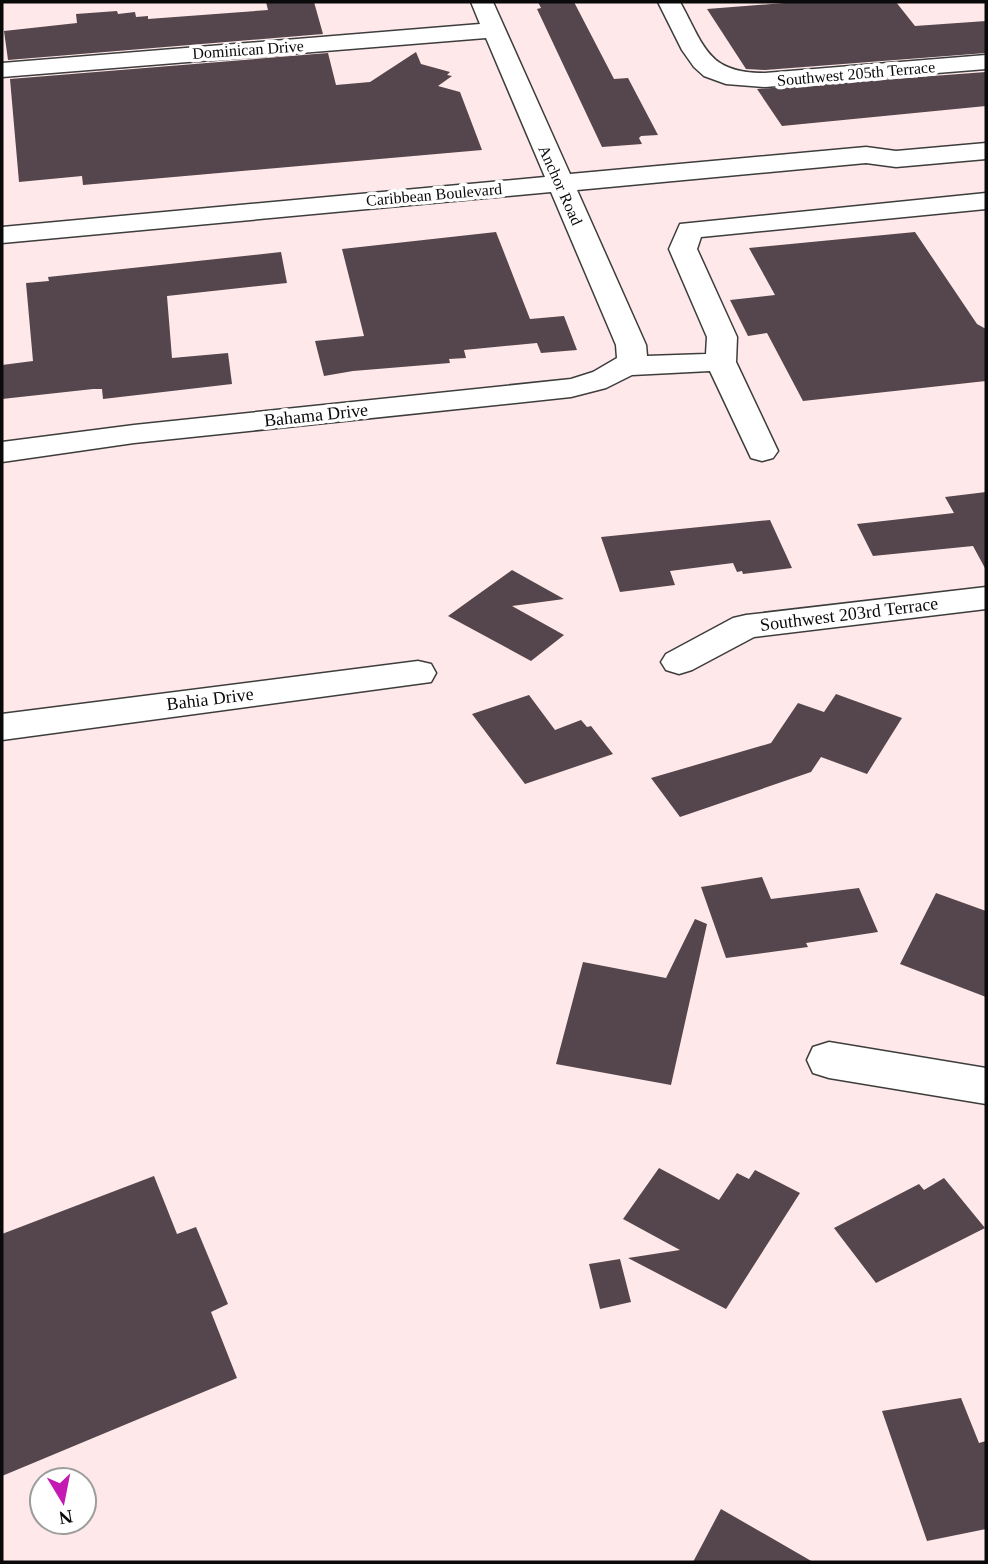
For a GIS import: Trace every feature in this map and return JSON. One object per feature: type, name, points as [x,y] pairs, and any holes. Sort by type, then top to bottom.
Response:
[{"type":"street","name":"Anchor Road","points":[[482,2],[631,345],[632,360],[626,366]]},
{"type":"street","name":"Southwest 205th Terrace","points":[[669,2],[705,65],[725,78],[765,80],[986,62]]},
{"type":"street","name":"Dominican Drive","points":[[2,70],[494,30]]},
{"type":"street","name":"Caribbean Boulevard","points":[[866,155],[892,145],[986,136]]},
{"type":"street","name":"Caribbean Boulevard","points":[[2,235],[866,155],[896,159],[986,152]]},
{"type":"street","points":[[762,451],[721,362],[722,337],[683,249],[690,230],[986,201]]},
{"type":"street","points":[[626,366],[721,362]]},
{"type":"street","name":"Bahama Drive","points":[[2,452],[134,435],[571,388],[604,379],[626,366]]},
{"type":"street","name":"Southwest 203rd Terrace","points":[[679,662],[746,626],[986,598]]},
{"type":"street","name":"Bahia Drive","points":[[2,727],[418,673]]},
{"type":"street","points":[[829,1060],[986,1086]]},
{"type":"building","points":[[266,2],[314,2],[323,34],[8,60],[4,31],[77,23],[76,14],[135,12],[136,17],[148,16],[148,19],[268,10]]},
{"type":"building","points":[[538,2],[574,2],[614,79],[628,78],[658,135],[641,136],[639,138],[642,144],[602,147],[537,9],[541,8]]},
{"type":"building","points":[[798,2],[896,2],[915,26],[986,21],[986,53],[765,70],[746,69],[707,9]]},
{"type":"building","points":[[416,52],[421,64],[450,72],[447,75],[452,76],[438,86],[460,92],[482,150],[83,185],[82,176],[19,182],[10,79],[328,53],[336,85],[370,82]]},
{"type":"building","points":[[986,72],[986,106],[782,126],[757,89]]},
{"type":"building","points":[[496,232],[530,319],[564,316],[577,350],[541,353],[537,343],[464,350],[466,358],[449,359],[450,363],[324,376],[315,341],[364,336],[342,249]]},
{"type":"building","points":[[915,232],[977,324],[986,329],[986,381],[803,401],[767,333],[748,336],[730,300],[775,295],[749,248]]},
{"type":"building","points":[[281,252],[287,283],[167,296],[172,358],[228,353],[232,384],[103,399],[102,389],[93,389],[2,399],[2,365],[33,361],[26,283],[49,281],[48,277]]},
{"type":"building","points":[[986,492],[986,570],[973,546],[873,556],[857,524],[954,513],[945,497]]},
{"type":"building","points":[[770,520],[792,568],[743,574],[742,571],[737,572],[733,563],[670,571],[675,585],[620,592],[601,537]]},
{"type":"building","points":[[512,570],[564,599],[512,606],[564,635],[531,661],[448,616]]},
{"type":"building","points":[[836,694],[902,718],[867,774],[821,757],[811,772],[680,817],[651,778],[771,743],[798,703],[824,712]]},
{"type":"building","points":[[529,695],[555,730],[581,720],[587,727],[591,726],[613,754],[525,784],[472,714]]},
{"type":"building","points":[[762,877],[771,899],[859,888],[878,932],[806,943],[808,947],[726,958],[701,887]]},
{"type":"building","points":[[936,893],[986,911],[986,997],[900,964]]},
{"type":"building","points":[[695,919],[707,924],[671,1085],[556,1064],[583,962],[666,978]]},
{"type":"building","points":[[659,1168],[719,1200],[737,1173],[749,1179],[755,1170],[800,1193],[726,1309],[628,1258],[680,1250],[623,1219]]},
{"type":"building","points":[[154,1176],[177,1234],[196,1227],[228,1304],[211,1312],[237,1378],[2,1476],[2,1234]]},
{"type":"building","points":[[944,1178],[985,1228],[876,1283],[834,1228],[919,1184],[924,1190]]},
{"type":"building","points":[[620,1259],[631,1302],[600,1309],[589,1264]]},
{"type":"building","points":[[961,1398],[979,1443],[986,1441],[986,1529],[927,1541],[882,1411]]},
{"type":"building","points":[[721,1509],[813,1562],[693,1562]]}]
